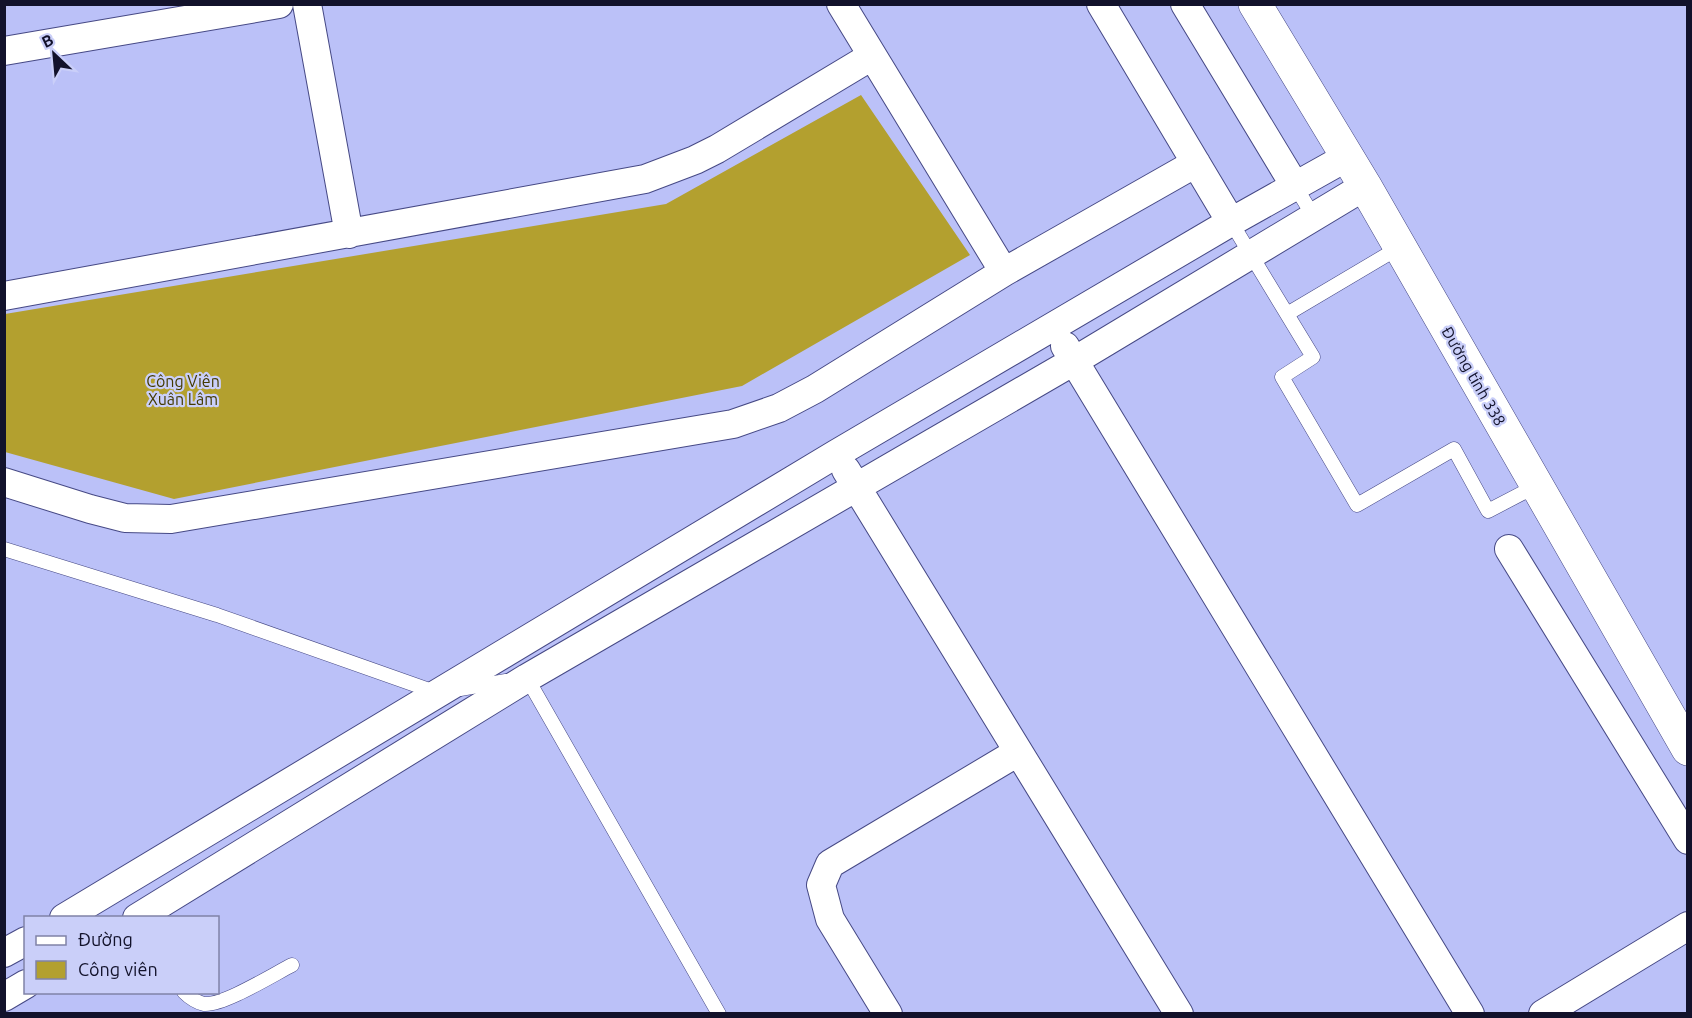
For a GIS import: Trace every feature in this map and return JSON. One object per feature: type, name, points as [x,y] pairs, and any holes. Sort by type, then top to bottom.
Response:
[{"type":"main road","name":"Đường tỉnh 338","points":[[1255,4],[1400,246],[1688,750]]},
{"type":"street","points":[[4,51],[279,4]]},
{"type":"street","points":[[308,4],[349,234]]},
{"type":"street","points":[[841,4],[1004,272]]},
{"type":"street","points":[[1101,4],[1231,222]]},
{"type":"street","points":[[1185,4],[1295,186]]},
{"type":"street","points":[[4,296],[645,179],[717,148],[872,56]]},
{"type":"street","points":[[67,916],[836,454],[1231,222],[1347,157]]},
{"type":"street","points":[[4,482],[90,510],[125,518],[171,519],[733,424],[779,408],[815,389],[1004,272],[1196,163]]},
{"type":"street","points":[[140,916],[527,678],[1074,361],[1365,186]]},
{"type":"street","points":[[1053,327],[1470,1014]]},
{"type":"street","points":[[836,454],[1179,1014]]},
{"type":"street","points":[[1509,549],[1688,840]]},
{"type":"street","points":[[888,1014],[830,919],[821,885],[830,864],[1018,752]]},
{"type":"street","points":[[1543,1014],[1688,926]]},
{"type":"street","points":[[4,953],[24,942]]},
{"type":"street","points":[[4,997],[24,985]]},
{"type":"lane","points":[[1295,186],[1314,217]]},
{"type":"lane","points":[[1231,222],[1313,357],[1282,377],[1358,505],[1454,449],[1488,511],[1536,486]]},
{"type":"lane","points":[[1287,314],[1400,246]]},
{"type":"lane","points":[[4,549],[217,615],[437,693],[527,678],[719,1014]]},
{"type":"lane","points":[[185,994],[194,1001],[203,1004],[220,1001],[292,964]]},
{"type":"green space","name":"Công Viên Xuân Lâm","points":[[861,95],[970,255],[742,386],[174,499],[5,452],[5,314],[666,204]]}]
